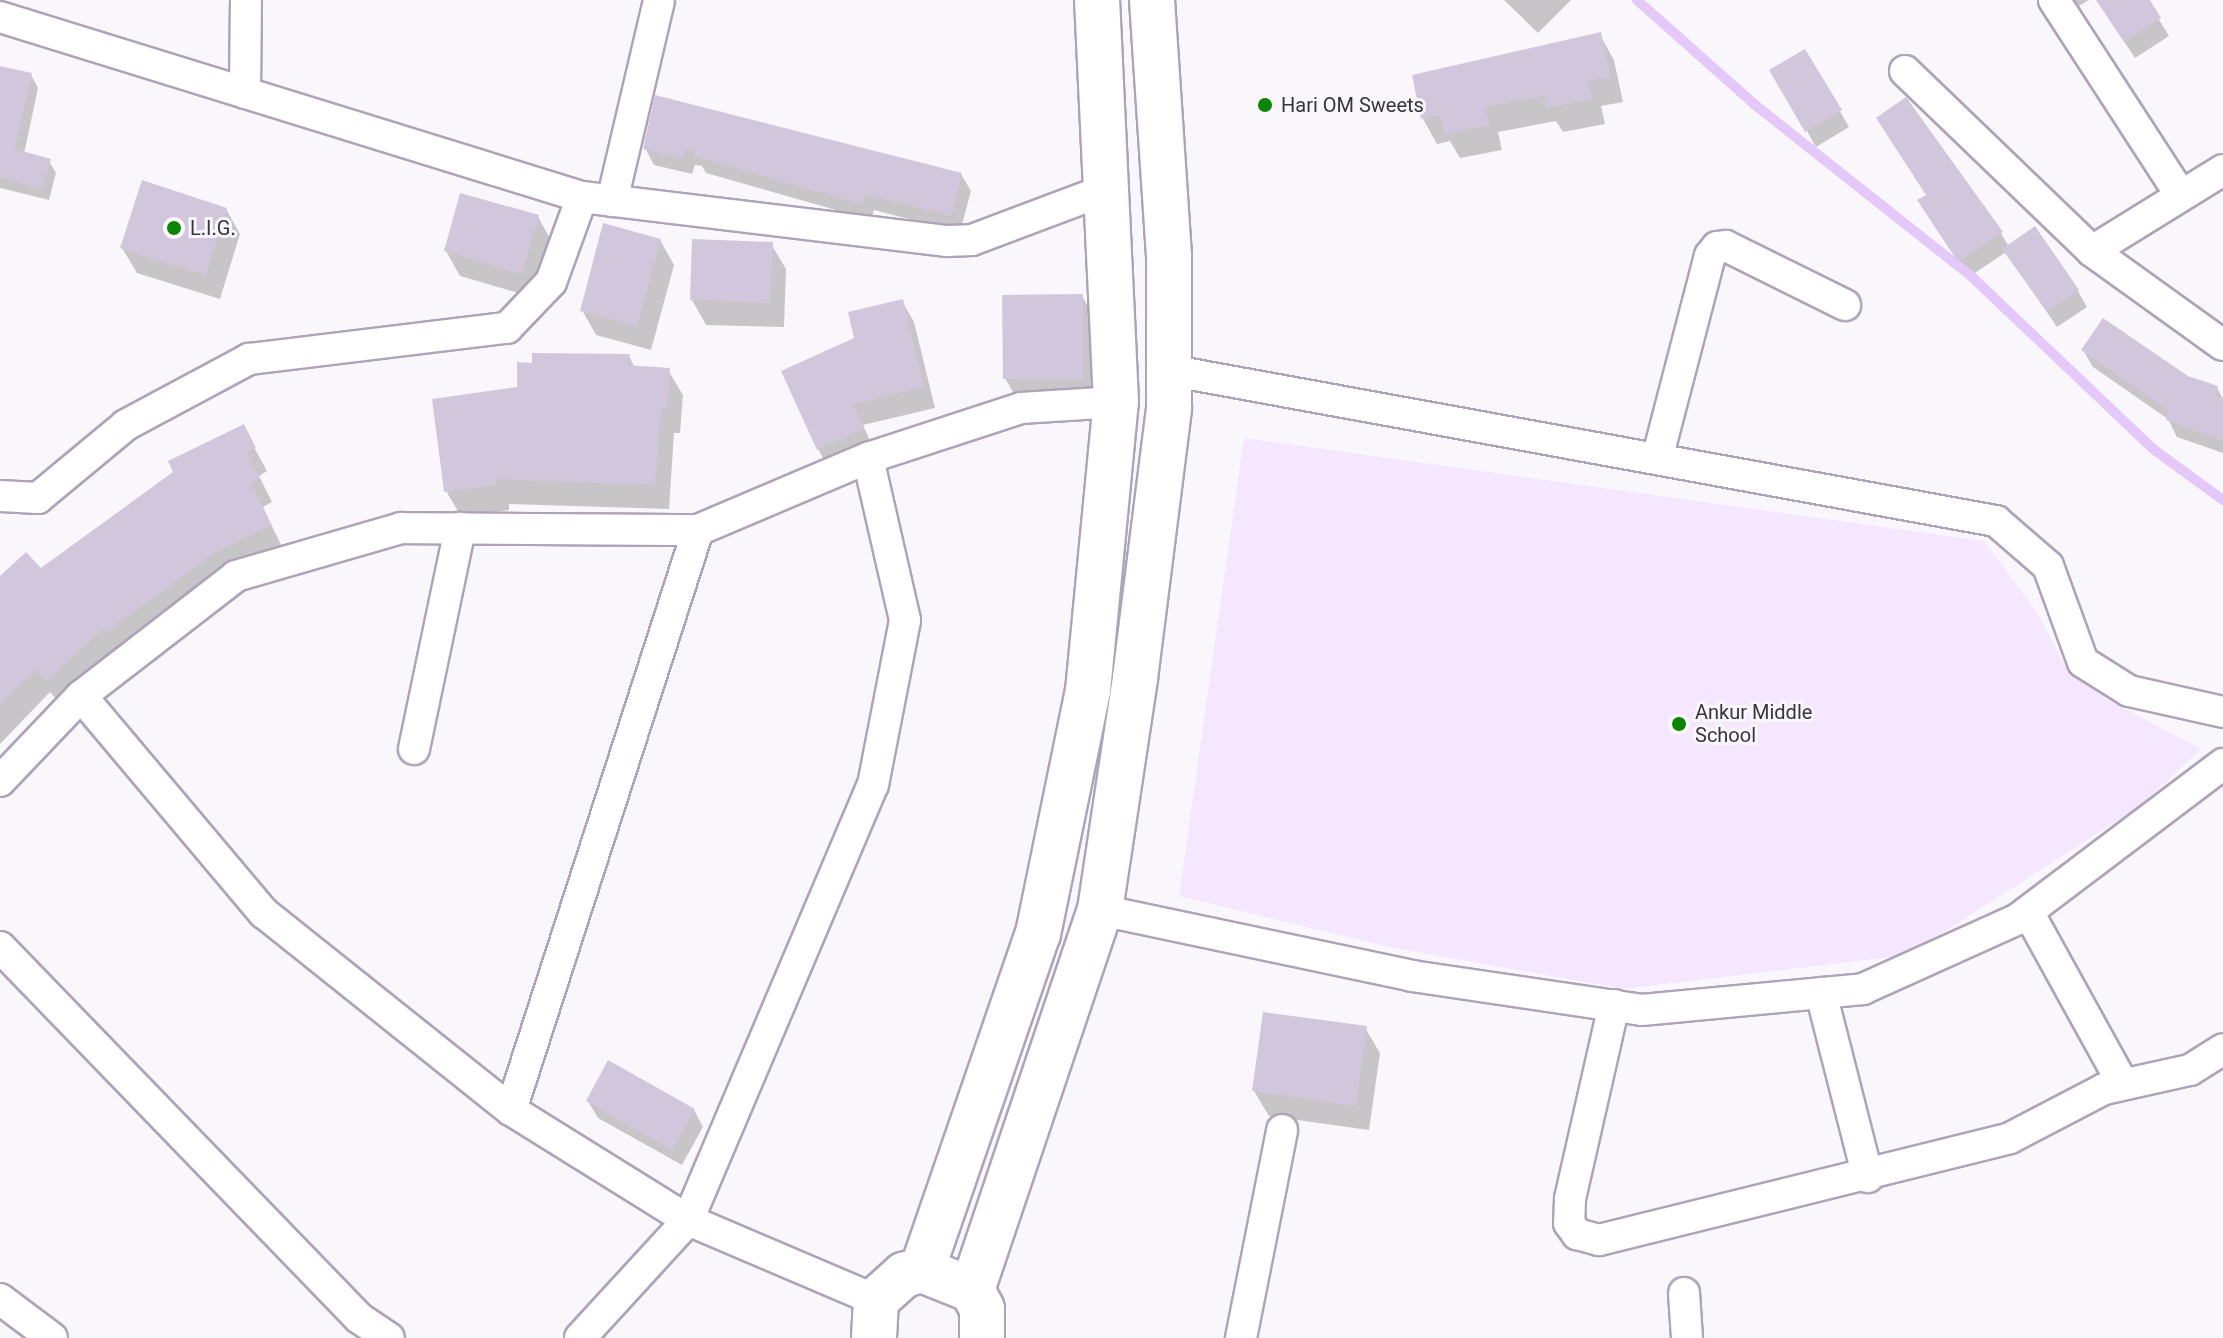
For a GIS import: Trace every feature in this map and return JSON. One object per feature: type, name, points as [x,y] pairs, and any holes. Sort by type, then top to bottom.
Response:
[{"type":"street","points":[[245,93],[246,0]]},
{"type":"street","points":[[612,201],[659,0]]},
{"type":"street","points":[[922,1270],[1038,934],[1088,691],[1116,402],[1097,0]]},
{"type":"street","points":[[972,1290],[1100,910],[1135,678],[1169,407],[1169,256],[1152,0]]},
{"type":"street","points":[[2054,0],[2180,194]]},
{"type":"street","points":[[0,17],[582,197],[947,241],[972,240],[1108,189]]},
{"type":"street","points":[[1905,71],[2092,251],[2223,345]]},
{"type":"street","points":[[2092,251],[2223,170]]},
{"type":"street","points":[[0,496],[38,498],[126,425],[249,359],[507,328],[551,282],[582,197]]},
{"type":"street","points":[[1657,459],[1710,256],[1717,247],[1726,246],[1845,305]]},
{"type":"street","points":[[1168,370],[1996,521],[2048,566],[2083,662],[2129,691],[2223,712]]},
{"type":"street","points":[[0,781],[81,696],[236,576],[401,528],[698,530],[868,458],[1021,408],[1116,402]]},
{"type":"street","points":[[580,1338],[688,1220],[873,785],[905,620],[868,458]]},
{"type":"street","points":[[414,749],[460,528]]},
{"type":"street","points":[[511,1110],[698,530]]},
{"type":"street","points":[[81,696],[264,913],[511,1110],[688,1220],[875,1319],[904,1275],[922,1270],[972,1290],[982,1309],[982,1338]]},
{"type":"street","points":[[1100,910],[1412,976],[1642,1010],[1863,989],[2028,912],[2223,764]]},
{"type":"street","points":[[2028,912],[2122,1082]]},
{"type":"street","points":[[0,947],[359,1318],[389,1338]]},
{"type":"street","points":[[1821,993],[1868,1177]]},
{"type":"street","points":[[1614,1005],[1570,1199],[1569,1223],[1577,1234],[1599,1240],[1868,1177],[2033,1129],[2122,1082],[2190,1070],[2223,1049]]},
{"type":"street","points":[[1241,1338],[1282,1130]]},
{"type":"street","points":[[1684,1293],[1687,1338]]},
{"type":"street","points":[[0,1299],[52,1338]]},
{"type":"shaded area","name":"Ankur Middle School","points":[[1244,438],[1984,541],[2037,612],[2065,666],[2108,700],[2201,749],[2140,806],[1908,955],[1624,989],[1389,947],[1179,896]]},
{"type":"building","points":[[2096,0],[2150,0],[2161,18],[2124,42]]},
{"type":"building","points":[[1601,32],[1610,77],[1588,81],[1592,99],[1547,108],[1544,96],[1485,107],[1489,125],[1444,134],[1440,116],[1421,119],[1412,75]]},
{"type":"building","points":[[1805,49],[1842,110],[1805,132],[1769,70]]},
{"type":"building","points":[[0,66],[32,73],[15,149],[51,159],[42,189],[0,177]]},
{"type":"building","points":[[655,95],[962,173],[952,216],[865,194],[862,204],[694,156],[694,151],[686,149],[683,158],[643,149]]},
{"type":"building","points":[[1906,97],[2003,232],[1958,262],[1917,200],[1926,195],[1876,118]]},
{"type":"building","name":"L.I.G.","points":[[142,180],[227,208],[206,275],[120,248]]},
{"type":"building","points":[[460,193],[539,215],[522,274],[444,251]]},
{"type":"building","points":[[603,223],[661,239],[637,326],[580,311]]},
{"type":"building","points":[[2035,226],[2079,290],[2047,312],[2002,249]]},
{"type":"building","points":[[692,239],[773,242],[770,303],[690,300]]},
{"type":"building","points":[[1083,294],[1083,379],[1003,379],[1002,295]]},
{"type":"building","points":[[903,299],[924,387],[853,404],[864,428],[817,450],[781,371],[854,338],[848,312]]},
{"type":"building","points":[[2103,318],[2188,376],[2218,386],[2215,396],[2223,399],[2223,441],[2166,420],[2169,411],[2081,350]]},
{"type":"building","points":[[532,353],[630,354],[627,365],[670,368],[667,409],[661,408],[655,485],[496,479],[496,485],[444,492],[432,399],[517,387],[517,362],[532,363]]},
{"type":"building","points":[[244,424],[256,448],[247,452],[260,479],[251,483],[271,525],[213,554],[106,632],[103,629],[46,681],[36,670],[0,704],[0,576],[26,552],[41,568],[173,472],[168,461]]},
{"type":"building","points":[[1263,1012],[1367,1026],[1356,1106],[1252,1091]]},
{"type":"building","points":[[608,1060],[695,1109],[672,1150],[586,1101]]},
{"type":"waterway","points":[[1637,0],[1754,104],[1971,276],[2153,449],[2223,500]]},
{"type":"place","name":"Hari OM Sweets","points":[[1265,105]]},
{"type":"place","name":"L.I.G.","points":[[174,228]]},
{"type":"place","name":"Ankur Middle School","points":[[1679,724]]}]
